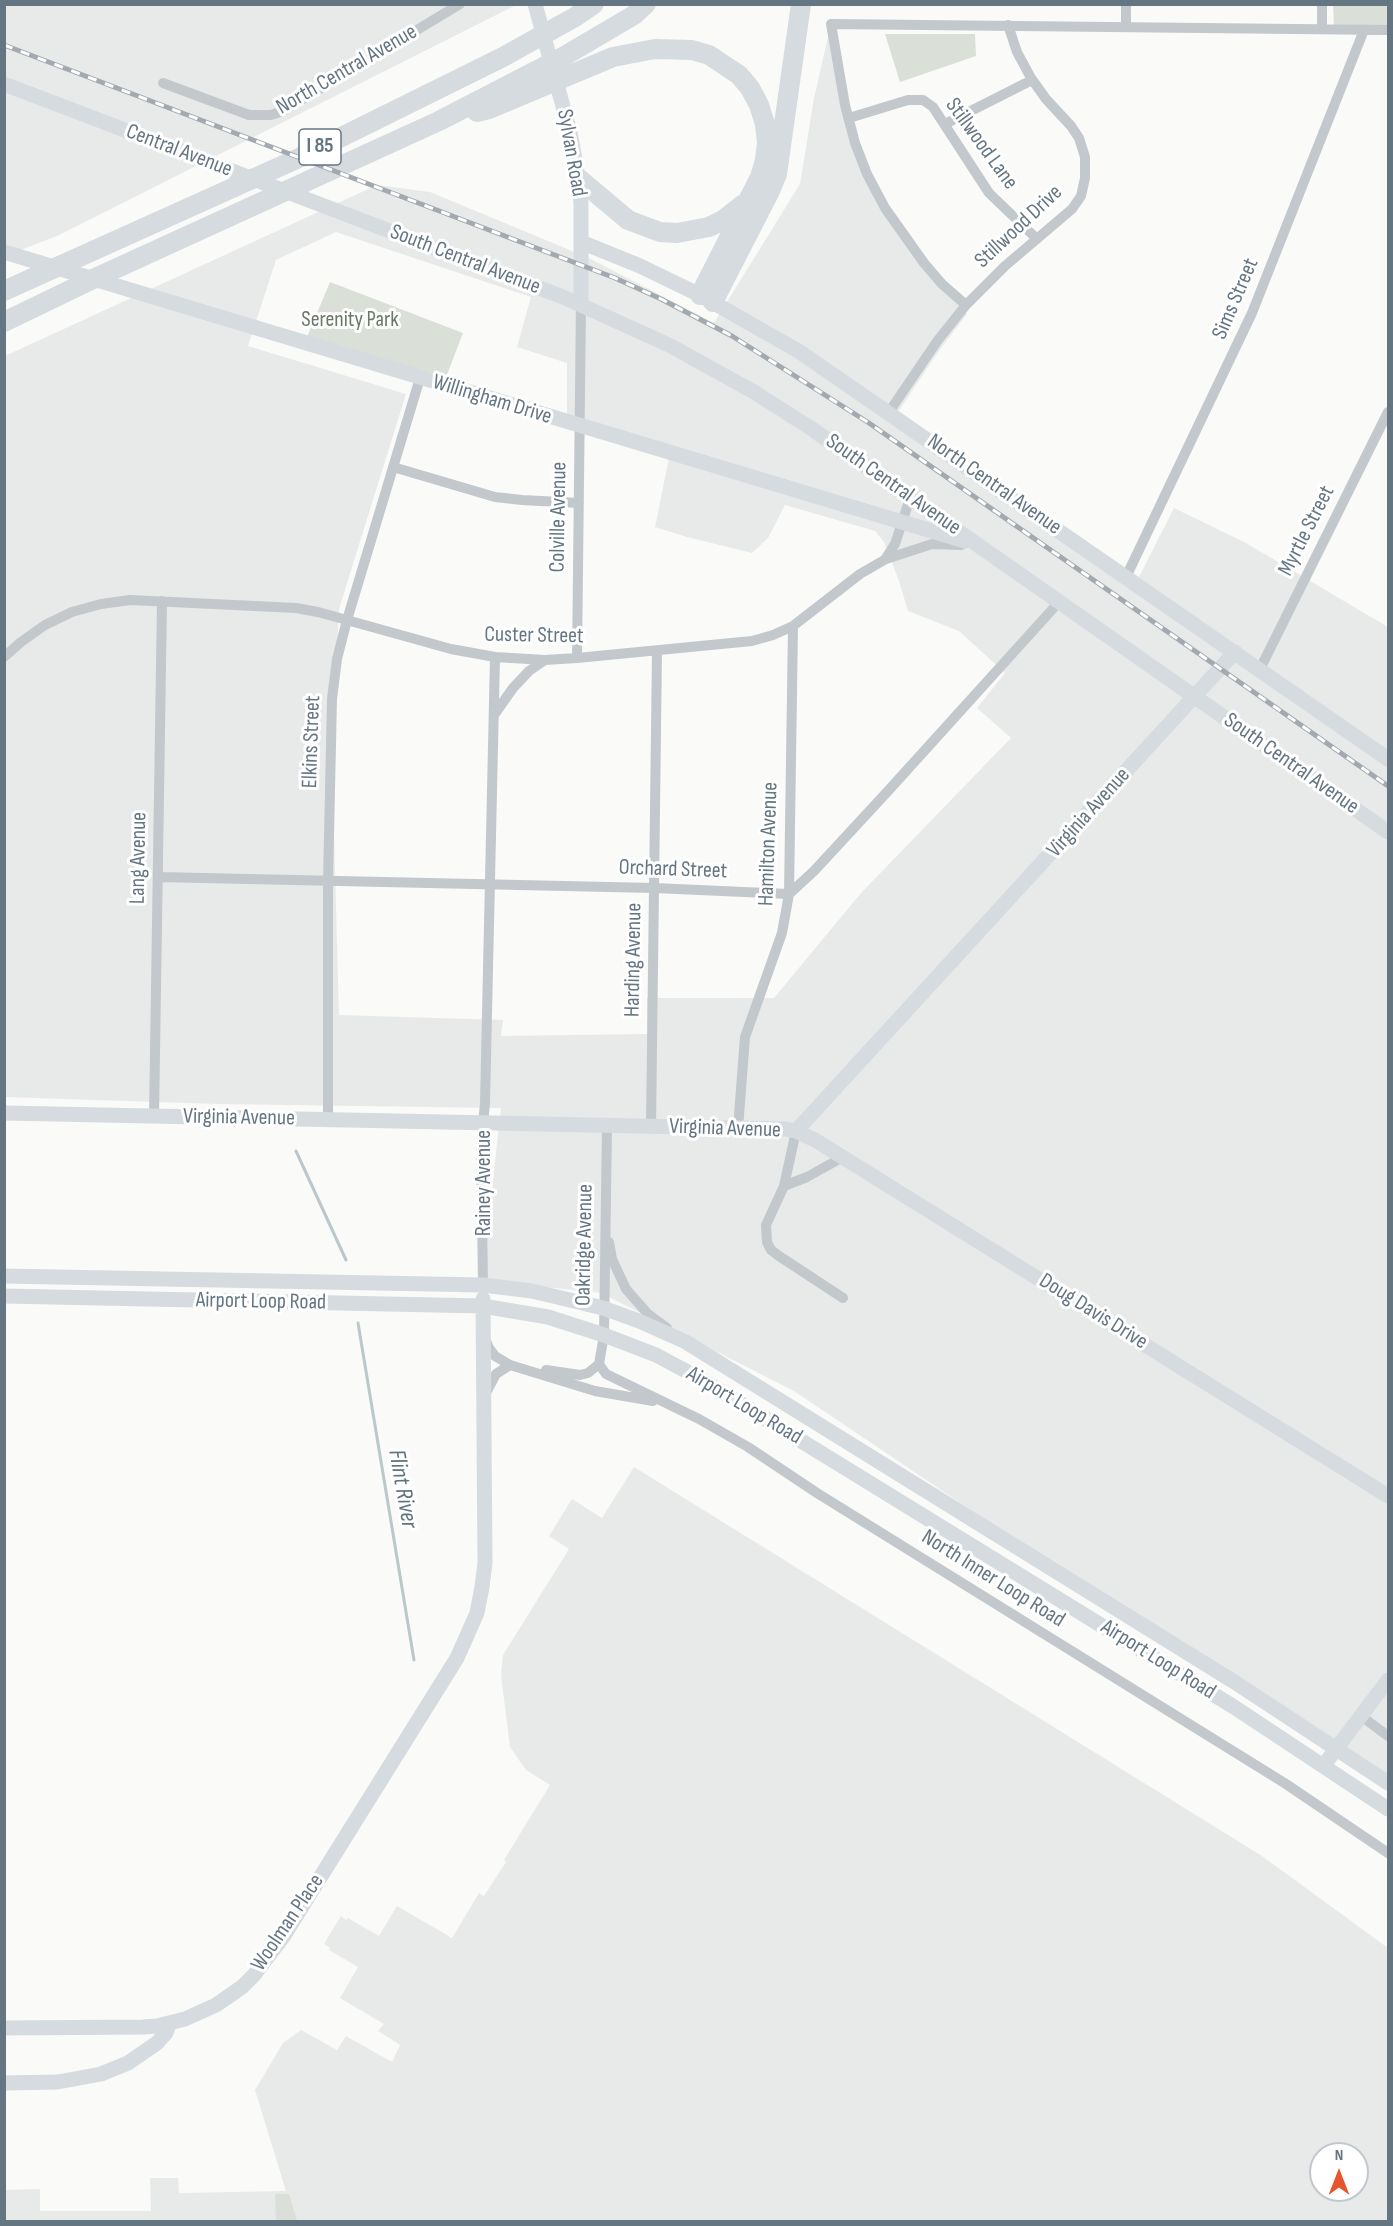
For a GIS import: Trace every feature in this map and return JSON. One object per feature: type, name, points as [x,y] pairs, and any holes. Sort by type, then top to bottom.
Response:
[{"type":"highway","name":"I 85","points":[[4,291],[290,162],[502,57],[594,4]]},
{"type":"highway","name":"I 85","points":[[4,322],[439,121],[561,58],[634,15],[646,4]]},
{"type":"highway","points":[[706,298],[769,193],[777,174],[801,4]]},
{"type":"highway","points":[[439,121],[489,109],[614,57],[655,49],[692,50],[709,55],[723,63],[739,75],[750,88],[765,124],[767,143],[760,177],[706,298]]},
{"type":"highway","points":[[578,178],[628,220],[660,232],[677,233],[709,227],[736,211],[750,197]]},
{"type":"highway","points":[[4,283],[39,275]]},
{"type":"main road","name":"Sylvan Road","points":[[535,4],[566,118],[578,178],[581,304]]},
{"type":"main road","name":"Central Avenue","points":[[4,84],[354,218]]},
{"type":"main road","name":"South Central Avenue","points":[[354,218],[581,304],[669,345],[754,392],[980,545],[1389,832]]},
{"type":"main road","name":"North Central Avenue","points":[[581,242],[640,266],[706,298],[800,352],[1389,759]]},
{"type":"main road","name":"Willingham Drive","points":[[4,252],[579,427],[980,545]]},
{"type":"main road","name":"Virginia Avenue","points":[[4,1113],[796,1131],[1235,652]]},
{"type":"main road","name":"Doug Davis Drive","points":[[796,1131],[809,1136],[1389,1496]]},
{"type":"main road","name":"Airport Loop Road","points":[[4,1276],[483,1285],[532,1292],[603,1308],[686,1342],[1337,1747],[1389,1783]]},
{"type":"main road","name":"Rainey Avenue","points":[[463,1647],[477,1613],[484,1575],[483,1285]]},
{"type":"main road","name":"Airport Loop Road","points":[[4,1296],[483,1306],[548,1317],[656,1354],[699,1377],[1234,1707],[1389,1809]]},
{"type":"main road","name":"Woolman Place","points":[[4,2028],[119,2028],[169,2024],[203,2012],[242,1987],[283,1937],[463,1647]]},
{"type":"main road","points":[[1324,1765],[1389,1680]]},
{"type":"main road","points":[[4,2082],[58,2082],[101,2074],[128,2063],[157,2043],[166,2033],[169,2024]]},
{"type":"street","name":"North Central Avenue","points":[[163,83],[249,115],[271,115],[283,111],[460,4]]},
{"type":"street","points":[[1126,4],[1126,27]]},
{"type":"street","points":[[1322,4],[1322,29]]},
{"type":"street","points":[[966,305],[942,284],[924,263],[885,208],[867,174],[855,143],[831,24],[1389,30]]},
{"type":"street","name":"Stillwood Drive","points":[[889,412],[938,340],[966,305],[1005,266],[1072,209],[1081,195],[1085,178],[1085,157],[1079,138],[1032,80],[1017,52],[1008,25]]},
{"type":"street","name":"Sims Street","points":[[1126,577],[1252,313],[1364,30]]},
{"type":"street","points":[[945,124],[1032,80]]},
{"type":"street","name":"Stillwood Lane","points":[[849,118],[908,100],[923,100],[933,107],[989,193],[1036,239]]},
{"type":"street","name":"Colville Avenue","points":[[577,658],[581,304]]},
{"type":"street","name":"Elkins Street","points":[[328,1120],[328,881],[332,699],[337,659],[347,620],[420,378]]},
{"type":"street","name":"Myrtle Street","points":[[1260,669],[1389,411]]},
{"type":"street","points":[[393,467],[495,496],[579,503]]},
{"type":"street","points":[[886,559],[896,544],[910,498]]},
{"type":"street","name":"Custer Street","points":[[4,657],[45,625],[72,612],[120,601],[296,608],[451,650],[495,657],[545,660],[752,641],[793,626],[860,574],[886,559],[932,544],[980,545]]},
{"type":"street","name":"Lang Avenue","points":[[154,1117],[162,601]]},
{"type":"street","points":[[789,894],[814,871],[888,791],[1059,602]]},
{"type":"street","name":"Hamilton Avenue","points":[[738,1128],[745,1037],[782,933],[789,894],[793,626]]},
{"type":"street","name":"Harding Avenue","points":[[651,1126],[657,651]]},
{"type":"street","name":"Rainey Avenue","points":[[483,1285],[481,1146],[491,885],[495,657]]},
{"type":"street","points":[[494,715],[513,688],[529,671],[545,660]]},
{"type":"street","name":"Orchard Street","points":[[158,877],[654,888],[789,894]]},
{"type":"street","name":"Oakridge Avenue","points":[[599,1364],[604,1335],[607,1126]]},
{"type":"street","points":[[796,1131],[784,1186],[766,1225],[767,1242],[771,1250],[779,1256],[843,1298]]},
{"type":"street","points":[[784,1186],[807,1177],[843,1157]]},
{"type":"street","name":"Airport Loop Road","points":[[605,1217],[612,1259],[626,1289],[648,1314],[686,1342]]},
{"type":"street","name":"North Inner Loop Road","points":[[483,1332],[495,1356],[510,1365],[595,1391],[665,1403]]},
{"type":"street","points":[[484,1398],[496,1374],[510,1365],[580,1375],[588,1373],[599,1364]]},
{"type":"street","name":"North Inner Loop Road","points":[[599,1364],[606,1374],[699,1419],[748,1447],[817,1493],[1286,1784],[1389,1853]]},
{"type":"street","points":[[1361,1716],[1389,1736]]},
{"type":"shaded area","points":[[5,5],[516,5],[57,236],[5,256]]},
{"type":"shaded area","points":[[831,24],[849,118],[867,174],[924,263],[967,314],[938,352],[898,412],[1139,577],[1174,508],[1246,543],[1388,627],[1388,1786],[794,1391],[601,1293],[482,1280],[501,1108],[217,1104],[5,1097],[5,356],[377,185],[430,192],[589,258],[714,323],[800,184],[814,98]],"holes":[[[336,232],[531,297],[517,347],[567,363],[567,417],[671,448],[655,527],[752,553],[768,538],[785,505],[875,531],[884,542],[908,611],[959,631],[1005,673],[977,708],[1011,738],[861,893],[774,998],[647,998],[647,1034],[501,1036],[503,1020],[339,1015],[332,761],[339,609],[406,394],[248,346],[276,260]]]},
{"type":"shaded area","points":[[634,1467],[1262,1856],[1388,1948],[1388,2221],[5,2222],[4,2190],[40,2189],[40,2211],[151,2211],[150,2178],[178,2178],[179,2193],[286,2191],[255,2090],[283,2043],[301,2030],[337,2050],[346,2036],[392,2062],[400,2045],[378,2031],[384,2024],[340,1998],[358,1967],[329,1950],[330,1948],[324,1944],[341,1916],[379,1936],[397,1906],[452,1938],[479,1893],[484,1896],[506,1862],[504,1860],[550,1785],[526,1770],[510,1747],[501,1675],[503,1655],[569,1549],[549,1536],[572,1499],[602,1518]]},
{"type":"green space","points":[[1333,5],[1388,5],[1388,27],[1334,27]]},
{"type":"green space","points":[[885,34],[975,34],[976,56],[900,82]]},
{"type":"green space","name":"Serenity Park","points":[[330,282],[463,333],[445,380],[307,337]]},
{"type":"green space","points":[[275,2194],[289,2194],[297,2221],[276,2221]]},
{"type":"waterway","name":"Flint River","points":[[296,1151],[346,1260]]},
{"type":"waterway","name":"Flint River","points":[[358,1323],[414,1660]]},
{"type":"railway","points":[[4,45],[615,278],[732,336],[869,423],[1388,786]]}]
